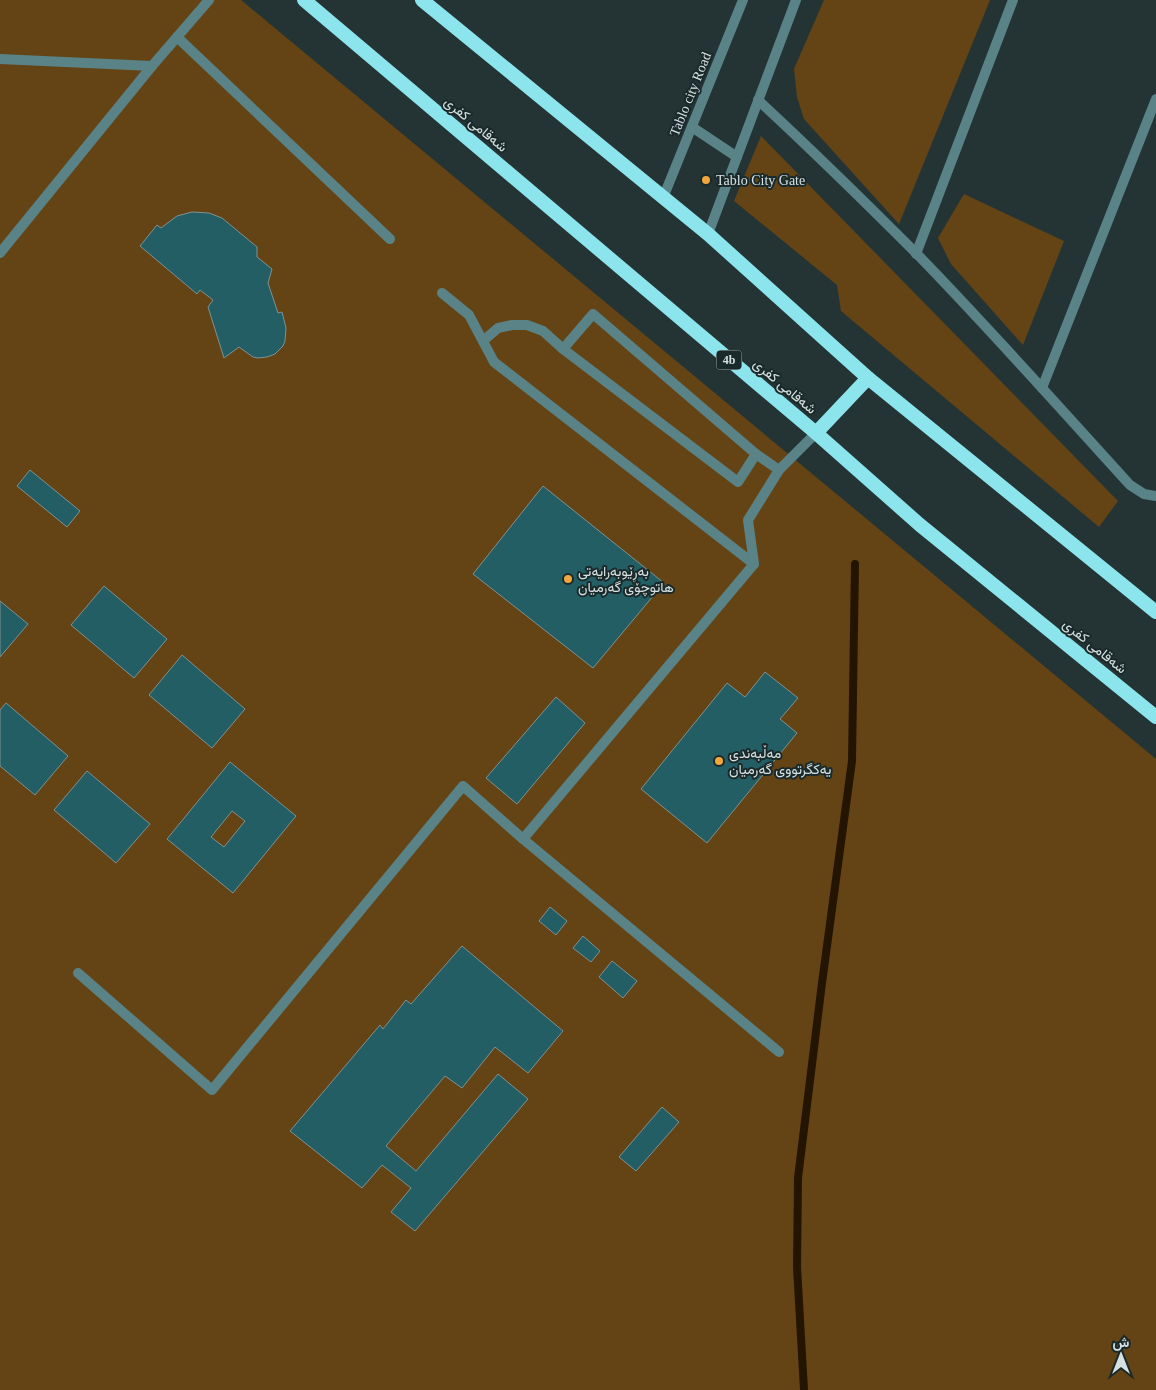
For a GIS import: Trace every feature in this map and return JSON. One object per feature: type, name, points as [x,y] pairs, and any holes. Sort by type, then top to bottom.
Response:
[{"type":"highway","name":"شەقامی کفری","points":[[304,0],[816,433],[920,525],[1156,717]]},
{"type":"highway","points":[[422,0],[708,234],[868,378],[1156,612]]},
{"type":"highway","points":[[816,433],[868,378]]},
{"type":"street","points":[[0,253],[152,66],[209,0]]},
{"type":"street","name":"Tablo city Road","points":[[663,198],[744,0]]},
{"type":"street","points":[[708,234],[796,0]]},
{"type":"street","points":[[916,254],[1013,0]]},
{"type":"street","points":[[177,38],[390,239]]},
{"type":"street","points":[[0,59],[152,66]]},
{"type":"street","points":[[1042,388],[1156,99]]},
{"type":"street","points":[[758,100],[916,254],[1130,485],[1144,494],[1156,496]]},
{"type":"street","points":[[692,127],[737,157]]},
{"type":"street","points":[[442,293],[469,315],[494,362],[754,564]]},
{"type":"street","points":[[564,349],[593,314],[756,454],[779,470]]},
{"type":"street","points":[[483,341],[498,328],[512,325],[527,325],[543,331],[738,482],[756,454]]},
{"type":"street","points":[[522,838],[754,564],[748,520],[779,470],[816,433]]},
{"type":"street","points":[[78,973],[212,1090],[464,786],[522,838],[779,1052]]},
{"type":"shaded area","points":[[0,0],[241,0],[1156,759],[1156,1390],[0,1390]]},
{"type":"shaded area","points":[[824,0],[990,0],[899,224],[804,119],[797,97],[794,69]]},
{"type":"shaded area","points":[[761,136],[1118,501],[1099,527],[841,311],[837,285],[734,201]]},
{"type":"shaded area","points":[[964,194],[1064,241],[1023,345],[951,264],[938,238]]},
{"type":"building","points":[[192,212],[209,213],[222,218],[257,247],[257,257],[272,269],[268,283],[278,313],[282,312],[286,328],[283,346],[275,354],[258,358],[253,357],[239,347],[224,358],[208,307],[213,300],[200,290],[197,294],[140,246],[157,225],[161,228],[177,216]]},
{"type":"building","points":[[30,470],[80,511],[67,527],[17,486]]},
{"type":"building","name":"بەڕێوبەرایەتی هاتوچۆی گەرمیان","points":[[543,486],[664,583],[593,668],[473,574]]},
{"type":"building","points":[[104,586],[167,639],[134,678],[71,625]]},
{"type":"building","points":[[0,601],[28,624],[0,657]]},
{"type":"building","points":[[182,655],[245,709],[212,748],[149,695]]},
{"type":"building","name":"مەڵبەندی یەکگرتووی گەرمیان","points":[[765,672],[798,698],[780,719],[797,733],[707,843],[641,789],[727,683],[745,697]]},
{"type":"building","points":[[556,697],[585,723],[517,804],[486,778]]},
{"type":"building","points":[[6,703],[68,756],[35,795],[0,766],[0,710]]},
{"type":"building","points":[[230,762],[296,816],[233,893],[167,839]],"holes":[[[232,811],[245,821],[224,847],[211,837]]]},
{"type":"building","points":[[87,771],[150,824],[116,863],[54,810]]},
{"type":"building","points":[[550,907],[567,921],[556,935],[539,921]]},
{"type":"building","points":[[583,936],[600,951],[591,962],[573,948]]},
{"type":"building","points":[[462,946],[563,1031],[528,1073],[495,1047],[462,1088],[445,1076],[386,1146],[416,1171],[498,1074],[528,1099],[415,1231],[391,1212],[411,1188],[382,1165],[362,1188],[290,1131],[380,1025],[383,1029],[406,1000],[411,1004]]},
{"type":"building","points":[[612,961],[637,981],[623,998],[599,977]]},
{"type":"building","points":[[662,1107],[679,1122],[636,1171],[619,1157]]},
{"type":"waterway","points":[[804,1390],[797,1267],[798,1178],[852,761],[855,564]]},
{"type":"place","name":"Tablo City Gate","points":[[706,180]]},
{"type":"place","name":"بەڕێوبەرایەتی هاتوچۆی گەرمیان","points":[[568,579]]},
{"type":"place","name":"مەڵبەندی یەکگرتووی گەرمیان","points":[[719,761]]}]
